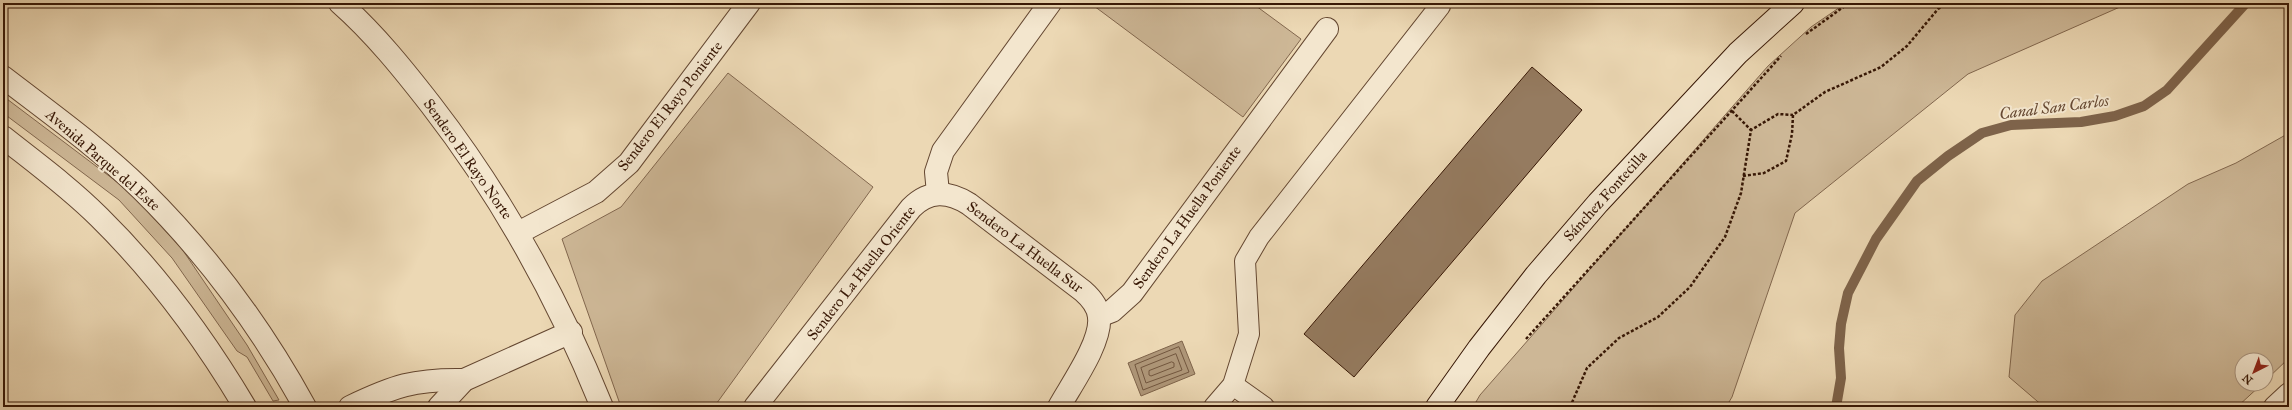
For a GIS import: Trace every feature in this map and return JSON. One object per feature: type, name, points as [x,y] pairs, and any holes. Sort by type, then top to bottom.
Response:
[{"type":"street","name":"Sendero El Rayo Norte","points":[[340,3],[375,38],[423,95],[482,174],[518,233],[571,332],[602,407]]},
{"type":"street","name":"Sendero El Rayo Poniente","points":[[518,233],[596,192],[629,163],[749,3]]},
{"type":"street","points":[[938,193],[936,172],[943,151],[1050,3]]},
{"type":"street","name":"Sánchez Fontecilla","points":[[1437,407],[1479,348],[1536,274],[1598,202],[1738,53],[1793,3]]},
{"type":"street","name":"Sendero La Huella Poniente","points":[[1099,316],[1112,311],[1132,293],[1327,29]]},
{"type":"street","name":"Avenida Parque del Este","points":[[3,77],[141,189],[190,241],[232,291],[261,334],[305,407]]},
{"type":"street","points":[[3,137],[53,176],[93,211],[141,261],[180,308],[216,358],[245,407]]},
{"type":"street","name":"Sendero La Huella Sur","points":[[938,193],[959,198],[976,208],[1091,298],[1099,316]]},
{"type":"street","name":"Sendero La Huella Oriente","points":[[756,407],[911,208],[918,201],[938,193]]},
{"type":"street","points":[[1059,407],[1093,344],[1097,334],[1099,316]]},
{"type":"street","points":[[350,407],[402,384],[424,381],[464,380],[571,332]]},
{"type":"street","points":[[439,407],[464,380]]},
{"type":"street","points":[[2275,407],[2289,394]]},
{"type":"lane","points":[[1214,407],[1233,385],[1249,334],[1245,261],[1259,237],[1440,6]]},
{"type":"lane","points":[[1233,385],[1264,407]]},
{"type":"path","points":[[1802,37],[1849,3]]},
{"type":"path","points":[[1570,407],[1587,368],[1619,338],[1658,317],[1690,287],[1725,237],[1741,193],[1751,130],[1778,114],[1793,115],[1825,92],[1880,67],[1907,46],[1938,9],[1948,3]]},
{"type":"path","points":[[1524,342],[1787,51]]},
{"type":"path","points":[[1732,111],[1751,130]]},
{"type":"path","points":[[1743,176],[1764,173],[1786,161],[1792,134],[1793,115]]},
{"type":"shaded area","points":[[1090,3],[1252,3],[1301,39],[1243,117]]},
{"type":"shaded area","points":[[1846,3],[2129,3],[1968,74],[1795,213],[1732,397],[1726,407],[1473,407],[1480,395],[1768,66],[1811,27]]},
{"type":"shaded area","points":[[728,73],[873,187],[714,407],[621,407],[562,239],[621,207]]},
{"type":"shaded area","points":[[3,96],[129,191],[182,249],[247,345],[279,400],[273,401],[247,357],[237,351],[172,258],[119,200],[3,113]]},
{"type":"shaded area","points":[[2289,133],[2289,358],[2274,372],[2274,352],[2234,352],[2234,392],[2253,392],[2237,407],[2044,407],[2009,377],[2015,315],[2042,281],[2188,184],[2236,163]]},
{"type":"water","points":[[1182,341],[1195,374],[1141,396],[1128,363]]},
{"type":"building","points":[[1532,67],[1582,110],[1354,377],[1304,334]]},
{"type":"waterway","name":"Canal San Carlos","points":[[1836,407],[1841,378],[1839,348],[1841,324],[1848,293],[1876,239],[1917,181],[1948,156],[1982,133],[2011,125],[2081,122],[2115,116],[2144,106],[2167,90],[2246,3]]}]
